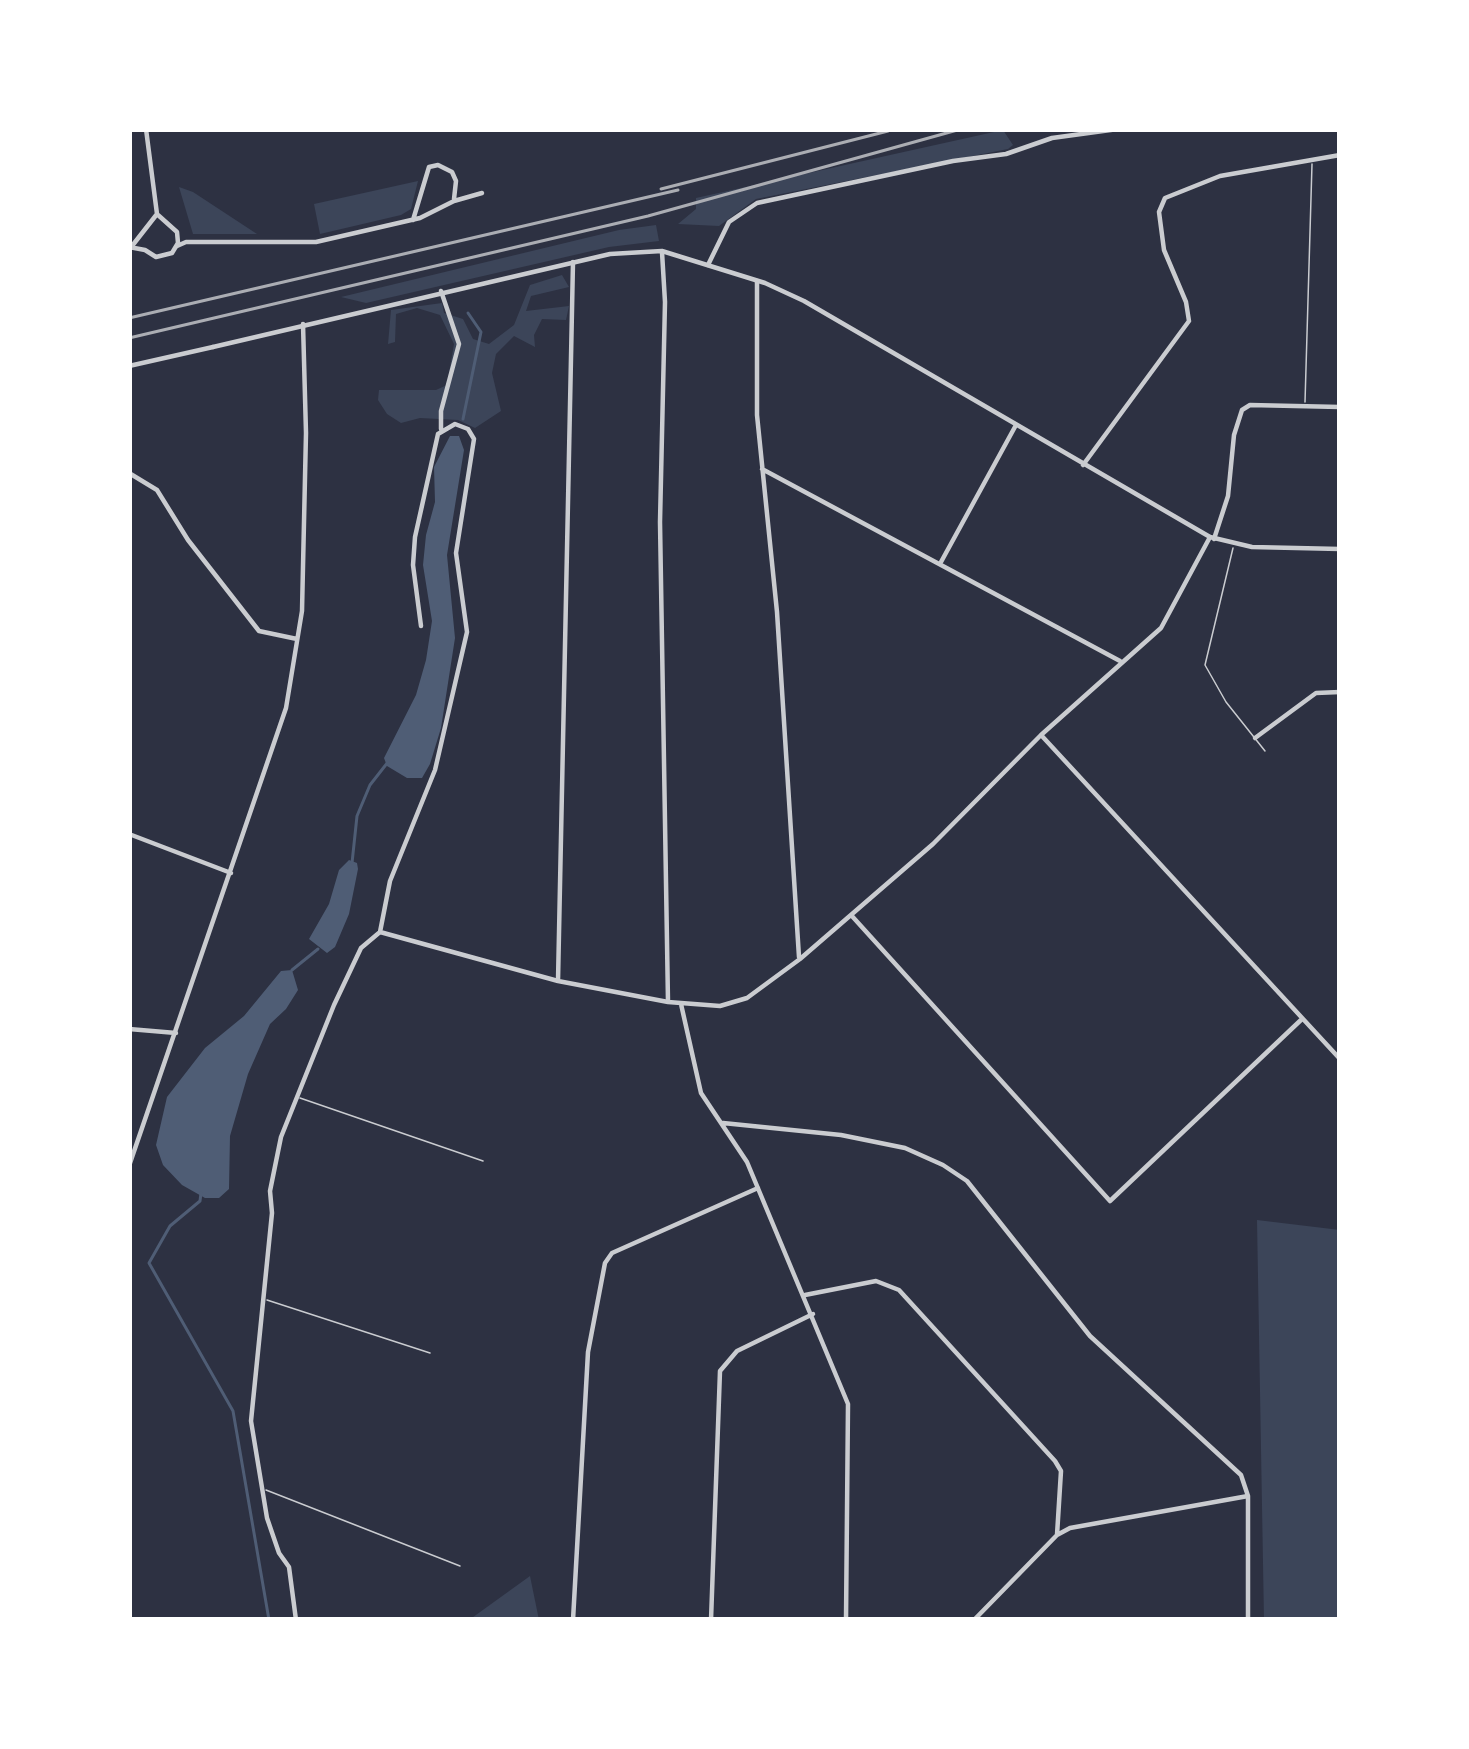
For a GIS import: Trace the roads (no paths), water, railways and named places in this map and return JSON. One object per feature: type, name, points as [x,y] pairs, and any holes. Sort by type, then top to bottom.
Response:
[{"type":"street","points":[[131,247],[157,214],[146,129]]},
{"type":"street","points":[[708,265],[729,222],[758,203],[1006,154],[1052,138],[1118,129]]},
{"type":"street","points":[[1083,464],[1189,321],[1164,250],[1160,210],[1172,194],[1220,176],[1340,155]]},
{"type":"street","points":[[413,220],[429,167],[438,165],[452,172],[454,201]]},
{"type":"street","points":[[131,247],[162,258],[186,242],[299,244],[413,220],[482,194]]},
{"type":"street","points":[[157,214],[186,242]]},
{"type":"street","points":[[153,222],[164,221]]},
{"type":"street","points":[[177,246],[178,236]]},
{"type":"street","points":[[142,237],[145,250]]},
{"type":"street","points":[[129,366],[573,262],[625,251],[662,251],[757,281],[817,308],[1212,538],[1234,545],[1340,549]]},
{"type":"street","points":[[662,251],[660,522],[668,1002]]},
{"type":"street","points":[[558,981],[573,262]]},
{"type":"street","points":[[757,281],[757,415],[776,596],[800,959]]},
{"type":"street","points":[[422,626],[414,541],[444,428],[441,411],[459,344],[441,291]]},
{"type":"street","points":[[129,1166],[286,708],[299,639],[306,450],[303,324]]},
{"type":"street","points":[[380,932],[558,981],[668,1002],[734,1004],[760,992],[933,844],[1041,735],[1161,628],[1212,538],[1228,496],[1241,410],[1250,405],[1340,407]]},
{"type":"street","points":[[940,562],[1016,425]]},
{"type":"street","points":[[296,1620],[289,1567],[272,1537],[251,1409],[272,1214],[270,1190],[278,1147],[296,1097],[361,948],[380,932],[391,881],[435,770],[466,632],[456,553],[474,439],[464,426],[444,428]]},
{"type":"street","points":[[762,469],[1120,661]]},
{"type":"street","points":[[129,473],[157,490],[188,539],[259,631],[299,639]]},
{"type":"street","points":[[1255,738],[1316,693],[1340,692]]},
{"type":"street","points":[[1041,735],[1340,1059]]},
{"type":"street","points":[[129,834],[231,873]]},
{"type":"street","points":[[851,915],[1110,1201],[1302,1019]]},
{"type":"street","points":[[681,1004],[700,1094],[723,1123],[758,1187],[848,1404],[846,1620]]},
{"type":"street","points":[[129,1029],[176,1033]]},
{"type":"street","points":[[723,1123],[905,1148],[957,1173],[1090,1336],[1240,1475],[1248,1496],[1248,1620]]},
{"type":"street","points":[[574,1620],[588,1352],[605,1263],[612,1253],[758,1187]]},
{"type":"street","points":[[805,1295],[876,1280],[899,1290],[1055,1461],[1060,1471],[1057,1535]]},
{"type":"street","points":[[712,1620],[720,1371],[737,1351],[813,1314]]},
{"type":"street","points":[[974,1620],[1057,1535],[1073,1527],[1248,1496]]},
{"type":"lane","points":[[1305,406],[1312,160]]},
{"type":"lane","points":[[1234,545],[1205,665],[1216,688],[1265,751]]},
{"type":"lane","points":[[296,1097],[482,1161]]},
{"type":"lane","points":[[263,1299],[430,1353]]},
{"type":"lane","points":[[262,1488],[460,1566]]},
{"type":"waterway","points":[[463,419],[481,332],[468,313]]},
{"type":"waterway","points":[[352,863],[357,816],[370,785],[388,762]]},
{"type":"waterway","points":[[292,970],[318,949]]},
{"type":"waterway","points":[[201,1193],[200,1201],[170,1226],[149,1263],[233,1411],[269,1620]]},
{"type":"railway","points":[[129,338],[648,216],[961,129]]},
{"type":"railway","points":[[661,189],[888,131]]},
{"type":"railway","points":[[129,318],[678,190]]}]
